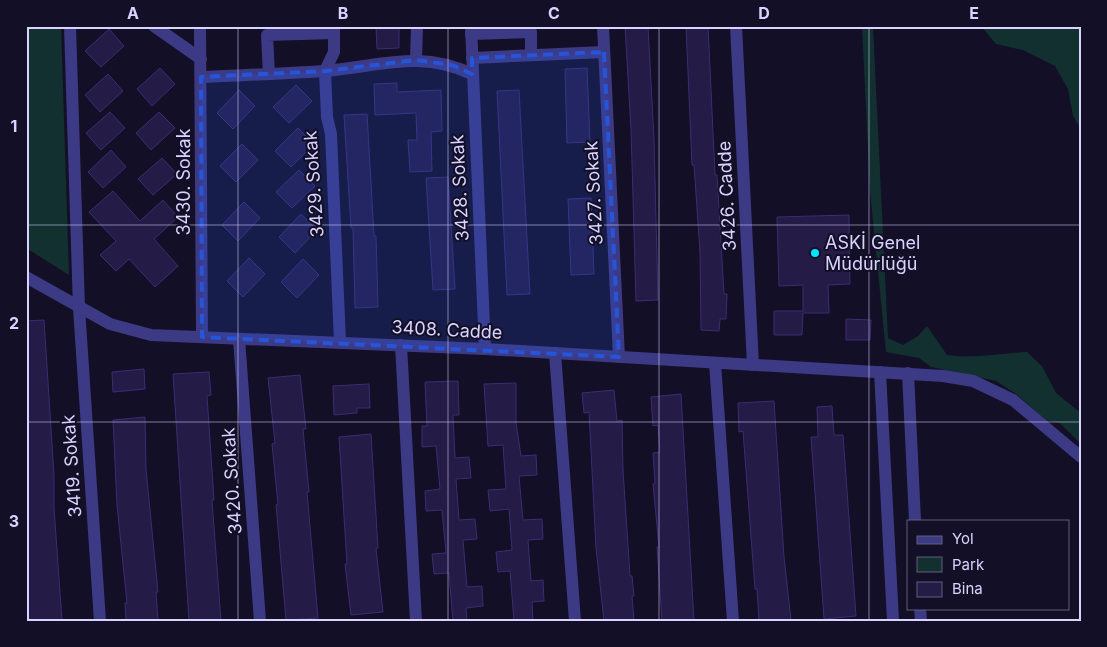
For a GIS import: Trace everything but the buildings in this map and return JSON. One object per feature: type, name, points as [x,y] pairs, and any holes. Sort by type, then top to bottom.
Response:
[{"type":"street","name":"3419. Sokak","points":[[70,26],[79,308],[100,621]]},
{"type":"street","points":[[154,26],[201,59]]},
{"type":"street","name":"3430. Sokak","points":[[200,26],[202,337]]},
{"type":"street","points":[[416,60],[417,26]]},
{"type":"street","name":"3427. Sokak","points":[[603,26],[619,357]]},
{"type":"street","name":"3426. Cadde","points":[[736,26],[753,365]]},
{"type":"street","points":[[269,74],[267,35],[334,29]]},
{"type":"street","name":"3429. Sokak","points":[[334,29],[334,52],[325,71],[326,116],[331,134],[340,342]]},
{"type":"street","points":[[471,30],[531,32],[532,55]]},
{"type":"street","name":"3428. Sokak","points":[[471,30],[485,349]]},
{"type":"street","points":[[472,58],[604,52]]},
{"type":"street","points":[[200,77],[325,71],[416,60],[452,65],[472,74]]},
{"type":"street","name":"3408. Cadde","points":[[26,277],[110,324],[151,335],[485,349],[908,373],[973,381],[1014,400],[1081,457]]},
{"type":"street","name":"3420. Sokak","points":[[239,339],[260,621]]},
{"type":"street","points":[[402,345],[416,621]]},
{"type":"street","points":[[555,354],[575,621]]},
{"type":"street","points":[[715,363],[733,621]]},
{"type":"street","points":[[880,372],[893,621]]},
{"type":"street","points":[[908,373],[916,520]]},
{"type":"highlighted area","points":[[604,52],[619,357],[202,337],[201,77],[325,71],[416,60],[452,65],[472,74],[472,58]]},
{"type":"green space","points":[[26,26],[61,26],[69,275],[26,248]]},
{"type":"green space","points":[[862,26],[873,26],[888,338],[903,345],[918,336],[927,326],[947,355],[977,356],[1027,352],[1042,366],[1056,393],[1081,413],[1081,444],[1060,423],[1047,421],[1016,394],[996,381],[931,367],[919,358],[886,352],[870,191]]},
{"type":"green space","points":[[981,26],[1081,26],[1081,126],[1079,126],[1073,116],[1068,89],[1055,66],[1023,50],[996,44]]},
{"type":"place","name":"ASKİ Genel Müdürlüğü","points":[[815,253]]}]
